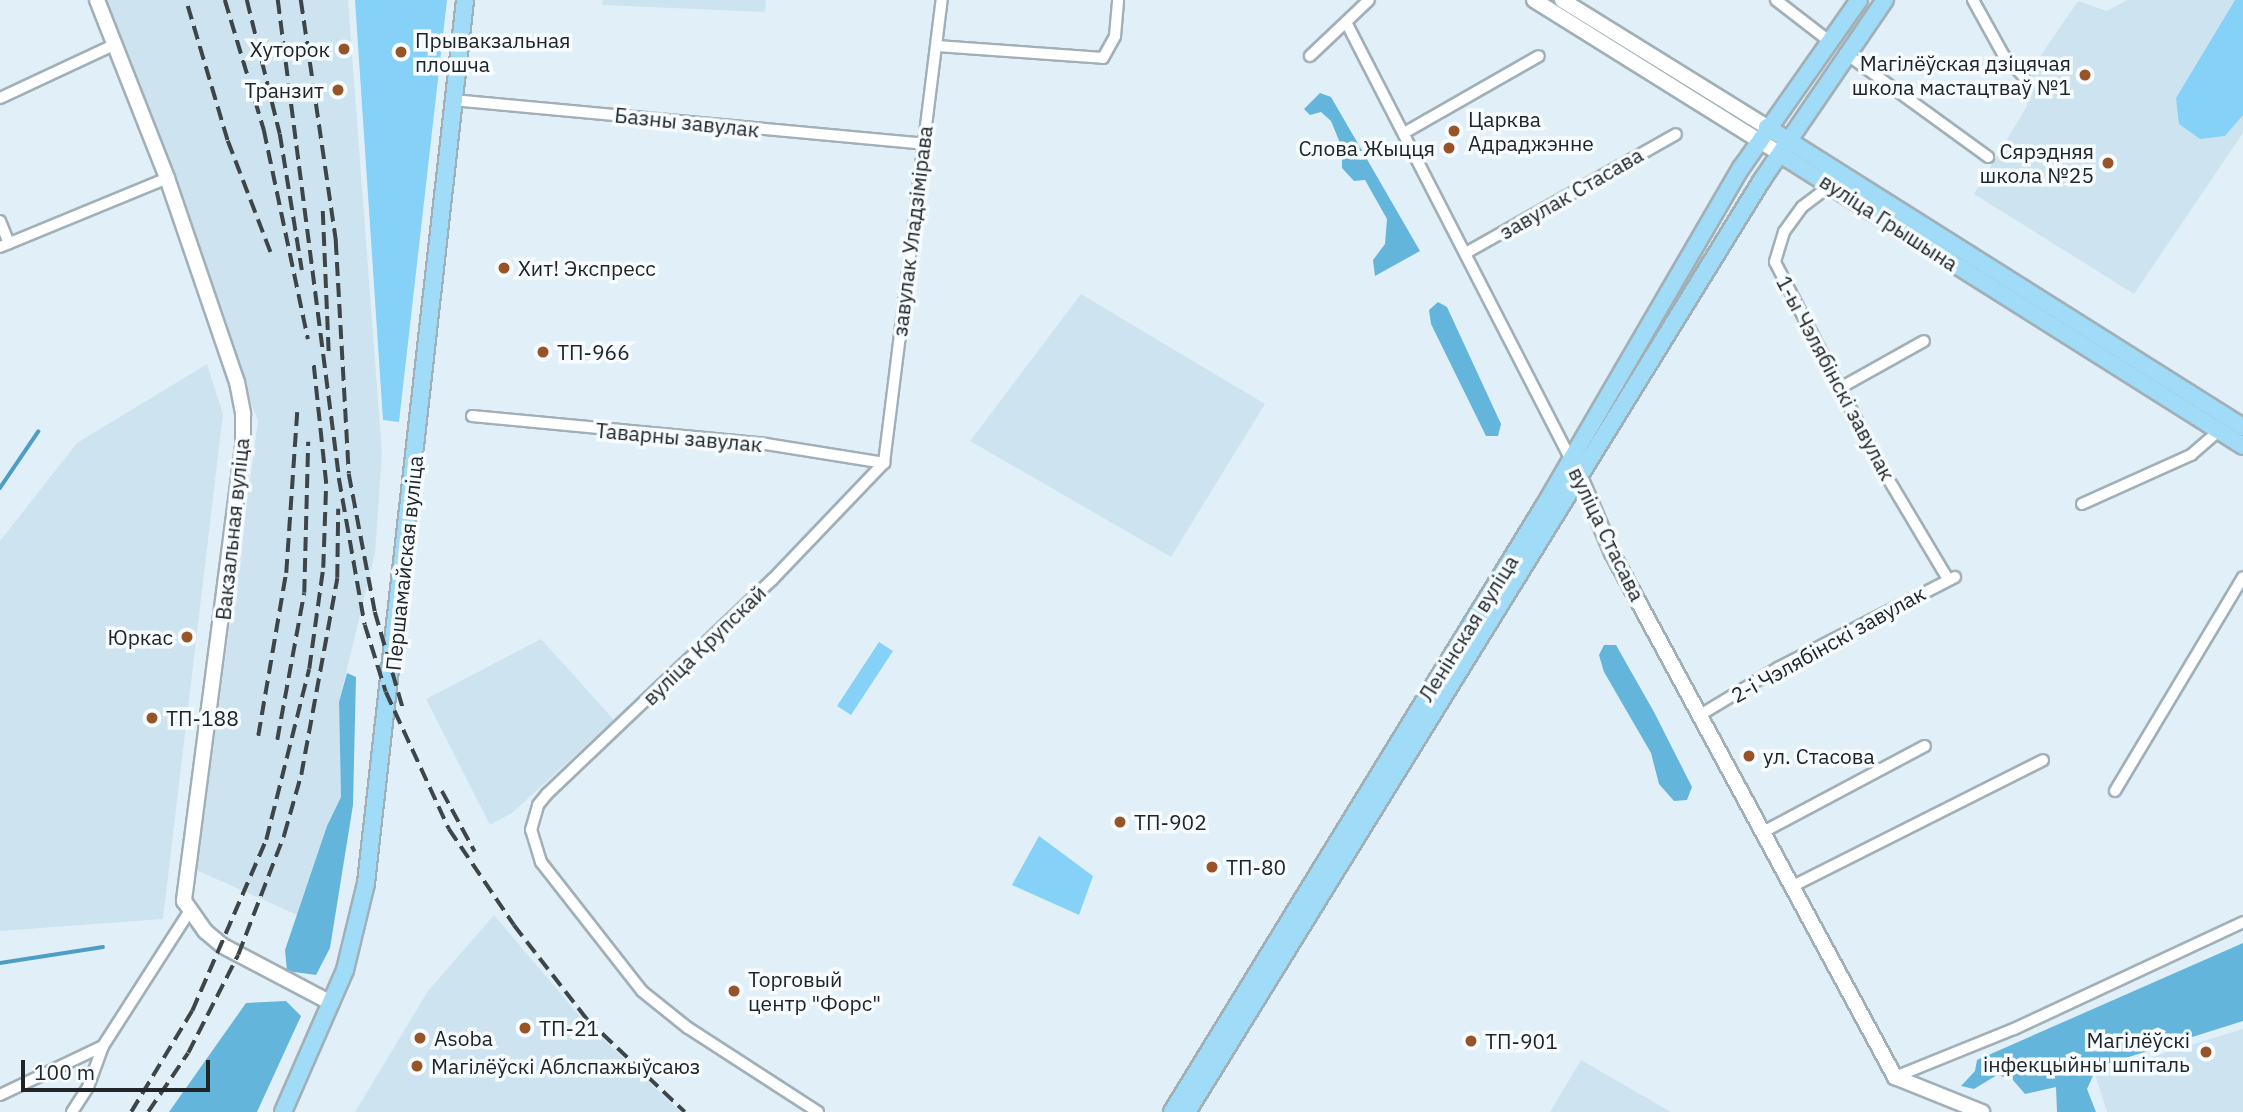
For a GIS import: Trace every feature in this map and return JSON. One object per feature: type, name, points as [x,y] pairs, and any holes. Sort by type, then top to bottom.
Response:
[{"type":"main road","name":"Вакзальная вуліца","points":[[97,0],[166,178],[237,382],[244,428],[216,667],[183,886],[189,912]]},
{"type":"main road","name":"Першамайская вуліца","points":[[283,1112],[331,1003],[356,928],[375,832],[444,212],[452,100],[466,0]]},
{"type":"main road","name":"вуліца Грышына","points":[[1534,0],[1763,134],[2243,427]]},
{"type":"main road","name":"вуліца Грышына","points":[[1562,0],[1763,134]]},
{"type":"main road","points":[[1763,134],[1859,0]]},
{"type":"main road","points":[[1784,147],[1845,53],[1885,0]]},
{"type":"main road","name":"Ленінская вуліца","points":[[1187,1112],[1195,1085],[1379,772],[1571,460],[1763,134]]},
{"type":"main road","name":"вуліца Грышына","points":[[1784,147],[1831,185],[2243,446]]},
{"type":"main road","name":"Ленінская вуліца","points":[[1172,1112],[1195,1085],[1394,781],[1784,147]]},
{"type":"main road","name":"вуліца Стасава","points":[[1580,477],[1612,553],[1702,714],[1765,831],[1791,887],[1895,1077]]},
{"type":"main road","points":[[189,912],[205,931],[238,955],[331,1003]]},
{"type":"main road","points":[[1895,1077],[1982,1112]]},
{"type":"street","name":"завулак Уладзімірава","points":[[884,463],[942,0]]},
{"type":"street","points":[[937,46],[1103,58],[1115,36],[1118,0]]},
{"type":"street","points":[[1310,56],[1347,24],[1369,0]]},
{"type":"street","points":[[1776,0],[1829,41]]},
{"type":"street","points":[[1973,0],[2004,56],[2022,76]]},
{"type":"street","name":"вуліца Стасава","points":[[1347,24],[1580,477]]},
{"type":"street","points":[[0,98],[116,44]]},
{"type":"street","points":[[1845,53],[1989,157]]},
{"type":"street","points":[[1404,134],[1539,56]]},
{"type":"street","name":"Базны завулак","points":[[452,100],[922,144]]},
{"type":"street","name":"завулак Стасава","points":[[1466,253],[1676,134]]},
{"type":"street","points":[[0,221],[5,245],[166,178]]},
{"type":"street","name":"1-ы Чэлябінскі завулак","points":[[1831,185],[1802,207],[1784,232],[1774,262],[1840,388],[1952,578]]},
{"type":"street","points":[[1840,388],[1924,341]]},
{"type":"street","name":"Таварны завулак","points":[[472,416],[766,444],[884,463]]},
{"type":"street","points":[[2082,504],[2191,455],[2220,431]]},
{"type":"street","name":"вуліца Крупскай","points":[[818,1112],[688,1028],[642,991],[541,862],[531,830],[538,805],[547,794],[772,580],[884,463]]},
{"type":"street","name":"2-і Чэлябінскі завулак","points":[[1702,714],[1778,668],[1952,578]]},
{"type":"street","points":[[2115,791],[2243,578]]},
{"type":"street","points":[[1765,831],[1925,746]]},
{"type":"street","points":[[1791,887],[2043,760]]},
{"type":"street","points":[[72,1112],[103,1046],[189,912]]},
{"type":"street","points":[[1895,1077],[2014,1029],[2243,922]]},
{"type":"street","points":[[0,1095],[103,1046]]},
{"type":"shaded area","points":[[92,0],[348,0],[382,453],[375,553],[339,702],[341,797],[297,915],[196,870],[258,421]]},
{"type":"shaded area","points":[[355,0],[447,0],[399,422],[383,420]]},
{"type":"shaded area","points":[[603,0],[766,0],[765,12],[602,5]]},
{"type":"shaded area","name":"Сярэдняя школа №25","points":[[2127,0],[2243,0],[2243,133],[2134,294],[1974,194],[2027,106],[2024,80],[2078,1],[2107,11]]},
{"type":"shaded area","points":[[2235,0],[2243,0],[2243,115],[2225,136],[2200,139],[2179,124],[2176,98]]},
{"type":"shaded area","points":[[1320,93],[1331,97],[1420,251],[1375,276],[1373,260],[1385,244],[1387,219],[1365,180],[1354,181],[1342,168],[1342,148],[1331,121],[1321,112],[1310,115],[1304,109]]},
{"type":"shaded area","points":[[1081,294],[1265,404],[1171,557],[970,441]]},
{"type":"shaded area","points":[[1438,302],[1447,307],[1501,424],[1498,436],[1486,436],[1431,324],[1429,310]]},
{"type":"shaded area","points":[[207,364],[223,414],[163,919],[0,931],[0,541],[77,443]]},
{"type":"shaded area","points":[[541,639],[614,720],[512,813],[490,825],[426,699]]},
{"type":"shaded area","points":[[879,642],[893,651],[851,715],[837,706]]},
{"type":"shaded area","points":[[1604,645],[1616,645],[1654,712],[1692,787],[1687,800],[1674,801],[1659,784],[1651,753],[1604,672],[1599,655]]},
{"type":"shaded area","points":[[347,673],[356,677],[353,805],[330,948],[316,975],[287,971],[285,950],[327,826],[341,797],[339,702]]},
{"type":"shaded area","points":[[1039,836],[1093,876],[1079,915],[1012,885]]},
{"type":"shaded area","points":[[494,915],[583,1020],[681,1112],[355,1112],[428,991]]},
{"type":"shaded area","points":[[2243,943],[2243,1021],[2097,1067],[2087,1089],[2096,1112],[2057,1112],[2056,1087],[2025,1094],[2012,1079],[1997,1075],[1974,1089],[1961,1086],[1975,1071],[1977,1060]]},
{"type":"shaded area","points":[[286,1001],[301,1016],[257,1112],[169,1112],[246,1003]]},
{"type":"shaded area","name":"Магілёўскі інфекцыйны шпіталь","points":[[2243,1029],[2243,1112],[2107,1112],[2095,1074]]},
{"type":"shaded area","points":[[1581,1060],[1671,1112],[1550,1112]]},
{"type":"waterway","points":[[0,488],[38,432]]},
{"type":"waterway","points":[[0,963],[103,947]]},
{"type":"railway","points":[[225,0],[264,130],[308,339]]},
{"type":"railway","points":[[247,0],[280,134],[302,270]]},
{"type":"railway","points":[[278,0],[339,478],[365,625],[386,692],[449,829],[514,925],[587,1019],[685,1112]]},
{"type":"railway","points":[[301,0],[336,241],[349,474],[375,612],[404,712]]},
{"type":"railway","points":[[188,6],[228,141],[271,253]]},
{"type":"railway","points":[[323,211],[329,355]]},
{"type":"railway","points":[[131,1112],[192,1011],[266,840],[309,669],[323,568],[326,484],[313,361]]},
{"type":"railway","points":[[258,736],[286,573],[297,412]]},
{"type":"railway","points":[[277,740],[304,593],[308,442]]},
{"type":"railway","points":[[148,1112],[188,1053],[238,955],[284,835],[301,775],[337,578],[338,509]]},
{"type":"railway","points":[[442,791],[475,852]]},
{"type":"place","name":"Хуторок","points":[[344,49]]},
{"type":"place","name":"Прывакзальная плошча","points":[[401,52]]},
{"type":"place","name":"Магілёўская дзіцячая школа мастацтваў №1","points":[[2085,75]]},
{"type":"place","name":"Транзит","points":[[338,90]]},
{"type":"place","name":"Царква Адраджэнне","points":[[1454,131]]},
{"type":"place","name":"Слова Жыцця","points":[[1449,148]]},
{"type":"place","name":"Сярэдняя школа №25","points":[[2108,163]]},
{"type":"place","name":"Хит! Экспресс","points":[[504,268]]},
{"type":"place","name":"ТП-966","points":[[543,352]]},
{"type":"place","name":"Юркас","points":[[187,637]]},
{"type":"place","name":"ТП-188","points":[[152,718]]},
{"type":"place","name":"ул. Стасова","points":[[1749,756]]},
{"type":"place","name":"ТП-902","points":[[1120,822]]},
{"type":"place","name":"ТП-80","points":[[1212,867]]},
{"type":"place","name":"Торговый центр \"Форс\"","points":[[734,991]]},
{"type":"place","name":"ТП-21","points":[[525,1028]]},
{"type":"place","name":"Asoba","points":[[420,1038]]},
{"type":"place","name":"ТП-901","points":[[1471,1041]]},
{"type":"place","name":"Магілёўскі інфекцыйны шпіталь","points":[[2206,1052]]},
{"type":"place","name":"Магілёўскі Аблспажыўсаюз","points":[[417,1066]]}]
